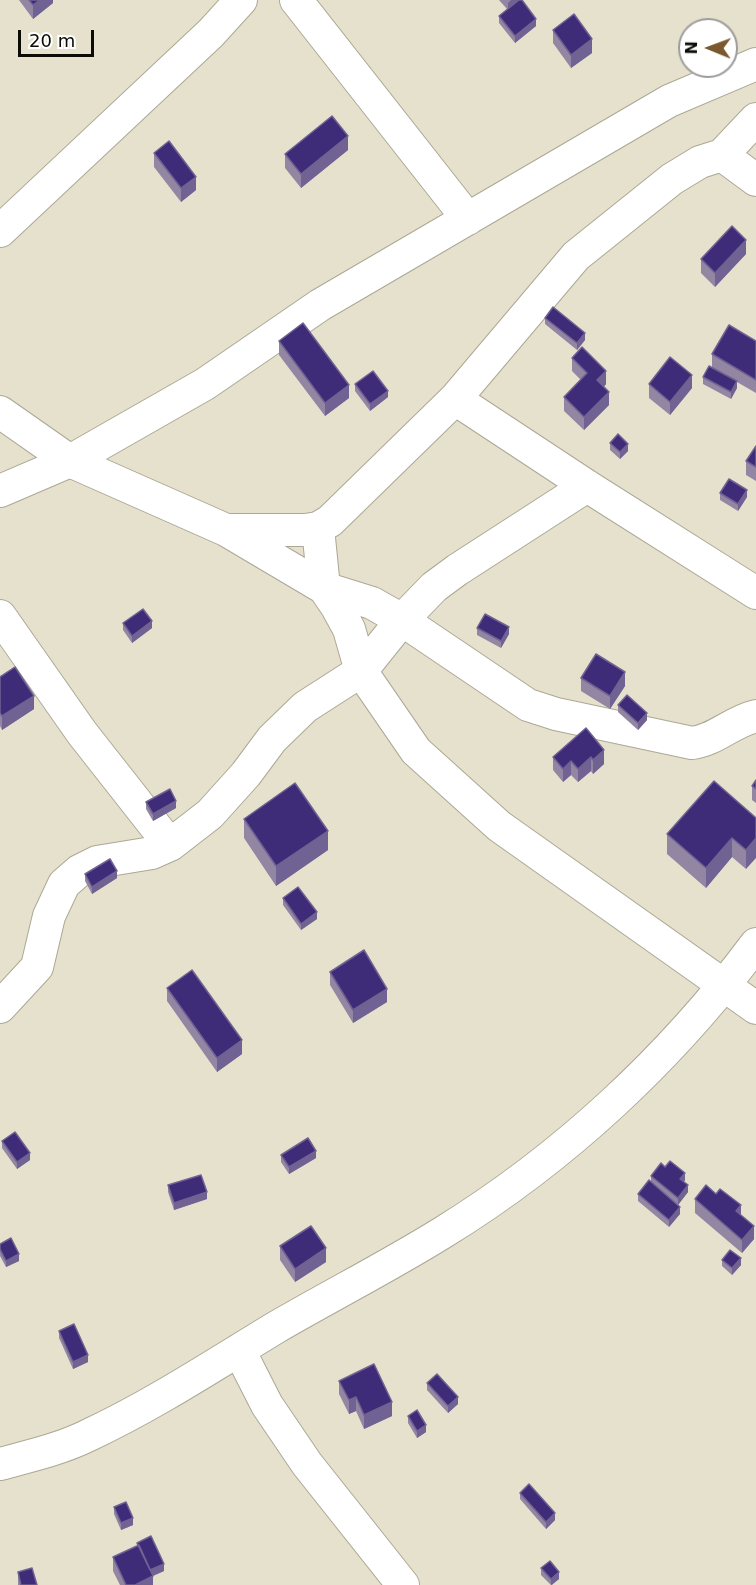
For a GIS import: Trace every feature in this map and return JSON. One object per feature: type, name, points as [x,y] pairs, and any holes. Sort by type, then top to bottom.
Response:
[{"type":"street","points":[[6,213],[211,33],[241,0]]},
{"type":"street","points":[[296,0],[468,219]]},
{"type":"street","points":[[0,491],[70,461],[205,384],[320,305],[669,102],[756,64]]},
{"type":"street","points":[[226,530],[305,530],[318,528],[330,521],[456,399],[576,256],[672,178],[700,162],[722,155],[756,119]]},
{"type":"street","points":[[722,155],[756,180]]},
{"type":"street","points":[[456,399],[587,486],[756,593]]},
{"type":"street","points":[[0,412],[70,461],[226,530],[324,588],[372,603],[402,620],[528,705],[556,714],[692,743],[706,741],[729,725],[756,716]]},
{"type":"street","points":[[6,988],[37,967],[49,916],[64,884],[79,871],[97,862],[152,853],[170,845],[210,814],[246,774],[272,739],[305,707],[362,671],[402,620],[434,587],[587,486]]},
{"type":"street","points":[[318,528],[324,588],[349,629],[362,671],[416,751],[499,826],[756,1008]]},
{"type":"street","points":[[0,616],[81,734],[170,845]]},
{"type":"street","points":[[0,1464],[35,1455],[87,1436],[139,1409],[442,1233],[543,1163],[635,1084],[725,985],[756,944]]},
{"type":"street","points":[[239,1350],[267,1405],[307,1464],[403,1585]]},
{"type":"building","points":[[29,0],[40,0],[33,5]]},
{"type":"building","points":[[522,0],[536,19],[515,36],[499,16]]},
{"type":"building","points":[[574,14],[592,39],[571,55],[553,30]]},
{"type":"building","points":[[332,116],[348,136],[301,174],[285,154]]},
{"type":"building","points":[[169,141],[196,177],[181,188],[154,153]]},
{"type":"building","points":[[732,226],[746,240],[715,273],[701,259]]},
{"type":"building","points":[[553,307],[585,333],[577,343],[545,318]]},
{"type":"building","points":[[303,323],[349,385],[325,403],[279,341]]},
{"type":"building","points":[[729,325],[756,341],[756,380],[712,354]]},
{"type":"building","points":[[582,347],[606,371],[597,380],[609,392],[584,417],[564,397],[587,373],[572,358]]},
{"type":"building","points":[[670,357],[692,375],[670,402],[649,384]]},
{"type":"building","points":[[709,366],[737,381],[731,392],[703,377]]},
{"type":"building","points":[[373,371],[388,391],[370,404],[355,384]]},
{"type":"building","points":[[618,434],[628,444],[620,452],[610,443]]},
{"type":"building","points":[[756,446],[756,467],[746,461]]},
{"type":"building","points":[[729,479],[747,490],[738,504],[720,493]]},
{"type":"building","points":[[143,609],[152,621],[132,636],[123,623]]},
{"type":"building","points":[[485,614],[509,627],[501,641],[477,628]]},
{"type":"building","points":[[596,654],[625,672],[610,696],[581,678]]},
{"type":"building","points":[[15,667],[34,696],[2,716],[0,713],[0,677]]},
{"type":"building","points":[[627,695],[647,713],[638,723],[618,705]]},
{"type":"building","points":[[586,728],[604,750],[593,760],[591,757],[578,769],[571,761],[563,769],[553,757]]},
{"type":"building","points":[[714,781],[756,818],[756,838],[746,850],[732,838],[706,868],[667,834]]},
{"type":"building","points":[[295,783],[328,831],[276,866],[244,819]]},
{"type":"building","points":[[170,789],[176,801],[153,814],[146,802]]},
{"type":"building","points":[[110,859],[117,871],[92,887],[85,874]]},
{"type":"building","points":[[298,887],[317,912],[301,924],[283,898]]},
{"type":"building","points":[[364,950],[387,989],[353,1010],[330,972]]},
{"type":"building","points":[[192,970],[242,1040],[217,1058],[167,988]]},
{"type":"building","points":[[15,1132],[30,1153],[17,1162],[2,1141]]},
{"type":"building","points":[[308,1138],[316,1151],[289,1167],[281,1155]]},
{"type":"building","points":[[670,1161],[685,1173],[680,1179],[688,1185],[678,1198],[651,1176],[661,1163],[665,1167]]},
{"type":"building","points":[[201,1175],[207,1192],[174,1203],[168,1185]]},
{"type":"building","points":[[649,1180],[680,1207],[669,1220],[638,1194]]},
{"type":"building","points":[[706,1185],[716,1194],[720,1189],[741,1205],[736,1211],[754,1226],[742,1240],[695,1199]]},
{"type":"building","points":[[311,1226],[326,1248],[295,1269],[280,1246]]},
{"type":"building","points":[[11,1238],[19,1254],[6,1261],[0,1244]]},
{"type":"building","points":[[730,1250],[741,1258],[732,1268],[722,1260]]},
{"type":"building","points":[[74,1324],[88,1355],[73,1362],[59,1331]]},
{"type":"building","points":[[374,1364],[392,1402],[364,1415],[356,1397],[349,1400],[339,1381]]},
{"type":"building","points":[[437,1374],[458,1397],[448,1406],[427,1383]]},
{"type":"building","points":[[417,1410],[426,1425],[417,1431],[408,1416]]},
{"type":"building","points":[[529,1484],[555,1513],[546,1522],[520,1493]]},
{"type":"building","points":[[126,1502],[133,1518],[121,1523],[114,1507]]},
{"type":"building","points":[[151,1536],[164,1564],[150,1570],[137,1543]]},
{"type":"building","points":[[139,1545],[153,1576],[135,1585],[126,1585],[113,1557]]},
{"type":"building","points":[[550,1561],[559,1572],[551,1579],[541,1568]]},
{"type":"building","points":[[32,1568],[37,1585],[21,1585],[18,1572]]}]
